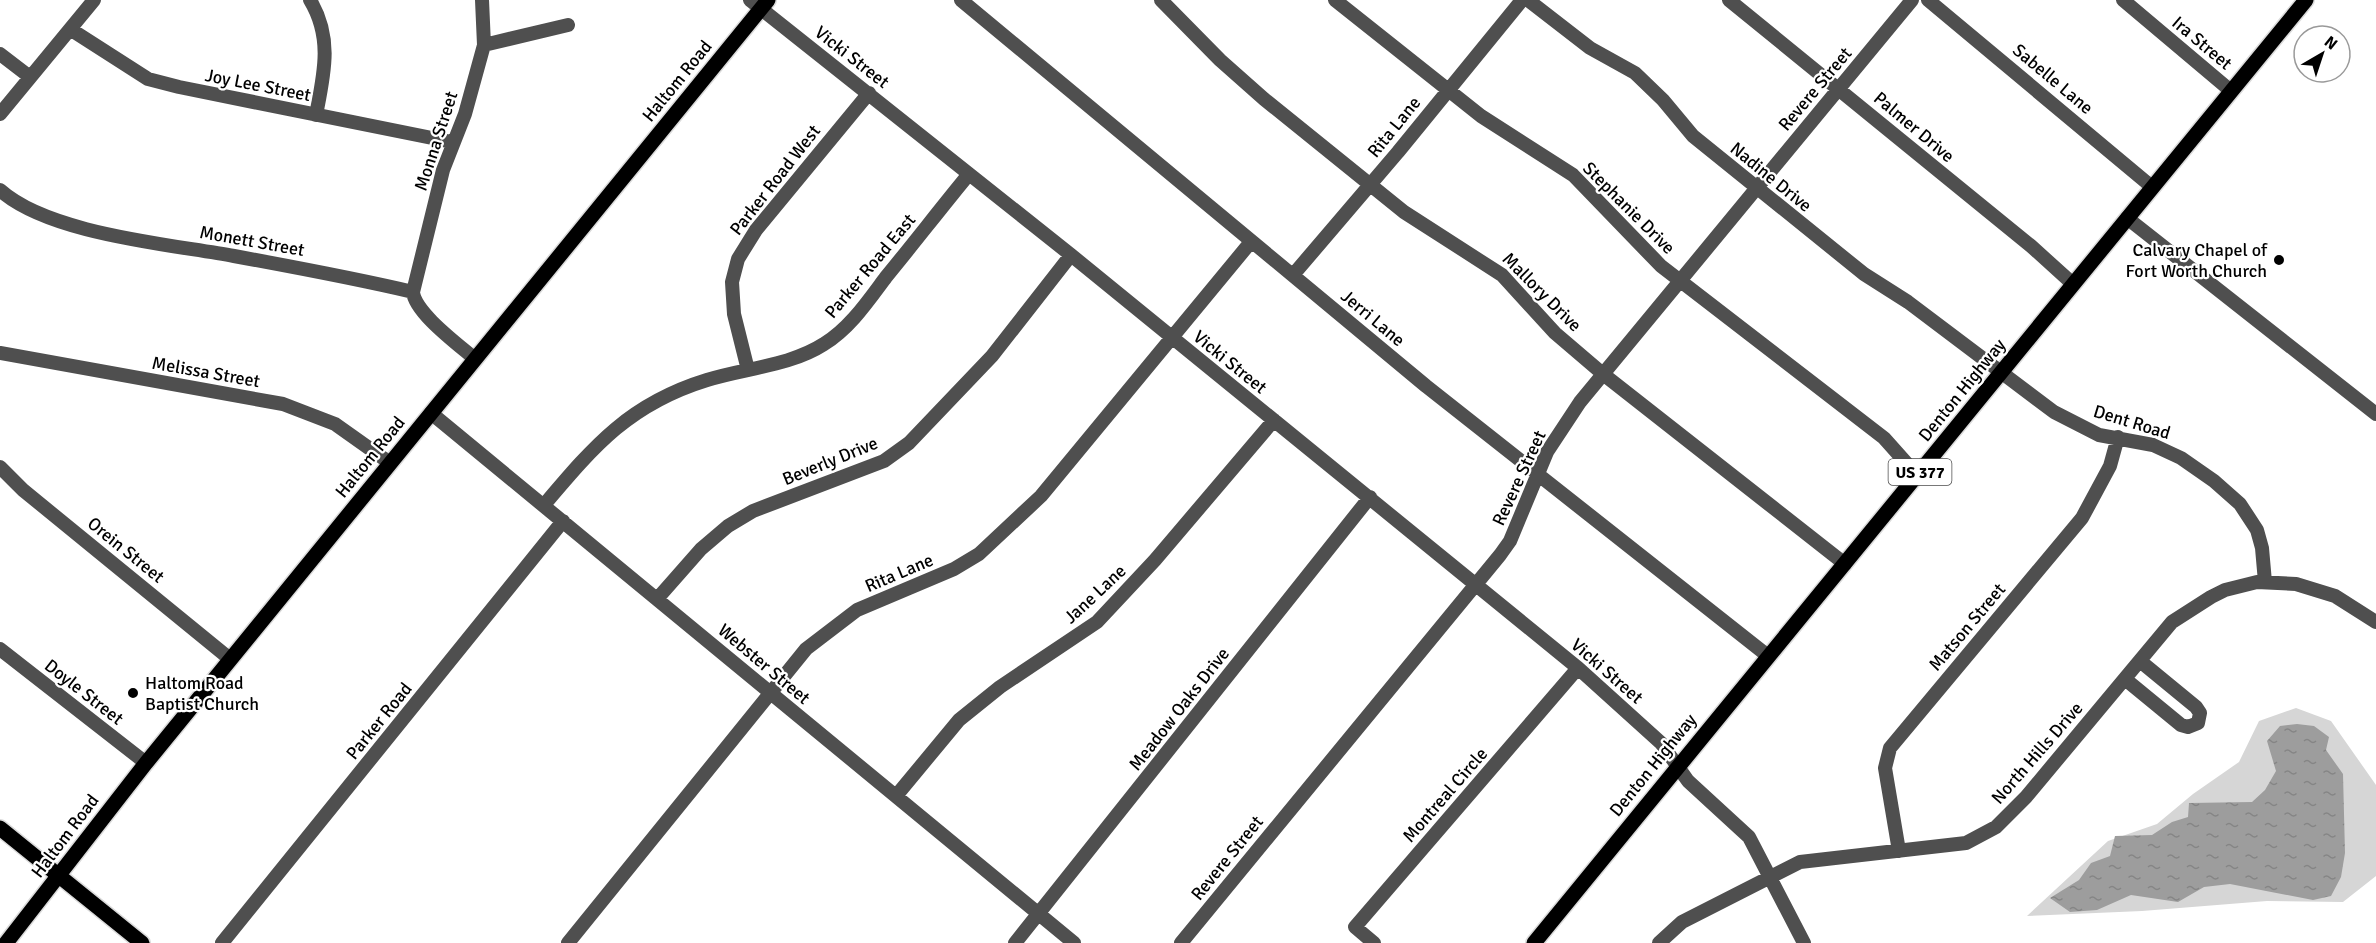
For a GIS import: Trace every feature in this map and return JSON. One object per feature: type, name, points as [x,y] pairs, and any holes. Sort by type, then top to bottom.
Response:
[{"type":"main road","name":"Denton Highway","points":[[1534,943],[1677,765],[1845,564],[2306,0]]},
{"type":"main road","name":"Haltom Road","points":[[6,943],[146,763],[476,359],[760,3]]},
{"type":"main road","points":[[0,828],[142,943]]},
{"type":"street","points":[[0,114],[94,0]]},
{"type":"street","points":[[310,0],[322,24],[326,50],[316,115]]},
{"type":"street","name":"Monna Street","points":[[413,292],[452,142],[465,114],[484,45],[482,0]]},
{"type":"street","name":"Jerri Lane","points":[[961,0],[1250,243],[1293,275],[1538,476],[1768,656]]},
{"type":"street","name":"Mallory Drive","points":[[1161,0],[1220,60],[1264,99],[1404,213],[1502,275],[1555,333],[1603,374],[1845,564]]},
{"type":"street","name":"Stephanie Drive","points":[[1335,0],[1510,136],[1573,175],[1636,242],[1680,280],[1884,438],[1917,475]]},
{"type":"street","name":"Rita Lane","points":[[1293,275],[1371,184],[1521,0]]},
{"type":"street","name":"Nadine Drive","points":[[1528,0],[1590,48],[1635,73],[1693,136],[1756,188],[1864,274],[1908,302],[2001,373]]},
{"type":"street","name":"Palmer Drive","points":[[1729,0],[1839,88],[2073,284]]},
{"type":"street","name":"Revere Street","points":[[1181,943],[1510,541],[1553,444],[1580,402],[1911,0]]},
{"type":"street","name":"Sabelle Lane","points":[[1928,0],[2152,187]]},
{"type":"street","name":"Ira Street","points":[[2123,0],[2231,91]]},
{"type":"street","name":"Vicki Street","points":[[760,3],[1578,668],[1661,743],[1688,781],[1749,837],[1804,943]]},
{"type":"street","points":[[484,45],[568,25]]},
{"type":"street","name":"Joy Lee Street","points":[[70,29],[148,79],[452,142]]},
{"type":"street","points":[[0,54],[30,77]]},
{"type":"street","name":"Parker Road West","points":[[748,370],[734,314],[732,282],[738,259],[756,230],[869,93]]},
{"type":"street","name":"Parker Road East","points":[[748,370],[807,354],[827,343],[846,326],[969,174]]},
{"type":"street","name":"Monett Street","points":[[0,190],[24,209],[65,222],[118,235],[335,274],[413,292]]},
{"type":"street","points":[[2127,218],[2376,414]]},
{"type":"street","name":"Rita Lane","points":[[568,943],[806,649],[843,618],[954,569],[980,554],[1041,496],[1250,243]]},
{"type":"street","name":"Beverly Drive","points":[[657,599],[701,549],[728,526],[753,511],[875,465],[909,443],[992,356],[1071,255]]},
{"type":"street","points":[[413,292],[416,302],[434,322],[476,359]]},
{"type":"street","name":"Melissa Street","points":[[0,353],[283,404],[335,424],[390,463]]},
{"type":"street","points":[[544,505],[593,447],[618,424],[644,407],[687,387],[748,370]]},
{"type":"street","name":"Dent Road","points":[[2001,373],[2054,412],[2099,435],[2153,445],[2181,458],[2229,493],[2257,530],[2262,548],[2265,582]]},
{"type":"street","name":"Webster Street","points":[[431,413],[1074,943]]},
{"type":"street","name":"Jane Lane","points":[[896,796],[959,720],[1000,687],[1097,622],[1155,560],[1274,420]]},
{"type":"street","name":"Matson Street","points":[[1899,851],[1885,768],[1890,748],[2082,518],[2110,466],[2118,437]]},
{"type":"street","name":"Orein Street","points":[[0,467],[23,489],[230,659]]},
{"type":"street","name":"Meadow Oaks Drive","points":[[1015,943],[1370,497]]},
{"type":"street","name":"Parker Road","points":[[222,943],[563,521]]},
{"type":"street","name":"North Hills Drive","points":[[1659,943],[1682,922],[1770,875],[1800,862],[1966,843],[1996,827],[2026,797],[2172,622],[2185,612],[2225,590],[2265,582],[2296,584],[2335,596],[2376,622]]},
{"type":"street","name":"Doyle Street","points":[[0,650],[146,763]]},
{"type":"street","points":[[2125,679],[2181,725],[2188,727],[2198,723],[2200,713],[2196,707],[2140,661]]},
{"type":"street","name":"Montreal Circle","points":[[1374,943],[1355,927],[1578,668]]},
{"type":"shaded area","points":[[2296,708],[2331,721],[2376,785],[2376,876],[2343,902],[2267,901],[2142,911],[2027,916],[2108,841],[2157,824],[2193,794],[2239,762],[2259,721]]},
{"type":"water","points":[[2297,724],[2314,726],[2329,737],[2326,750],[2343,774],[2345,853],[2341,877],[2331,896],[2313,900],[2230,884],[2204,887],[2178,902],[2131,895],[2097,910],[2070,912],[2050,898],[2079,880],[2091,863],[2110,856],[2115,836],[2152,835],[2172,822],[2188,817],[2189,803],[2252,802],[2265,790],[2276,771],[2267,741],[2280,726]]},
{"type":"place","name":"Calvary Chapel of Fort Worth Church","points":[[2279,260]]},
{"type":"place","name":"Haltom Road Baptist Church","points":[[133,693]]}]
